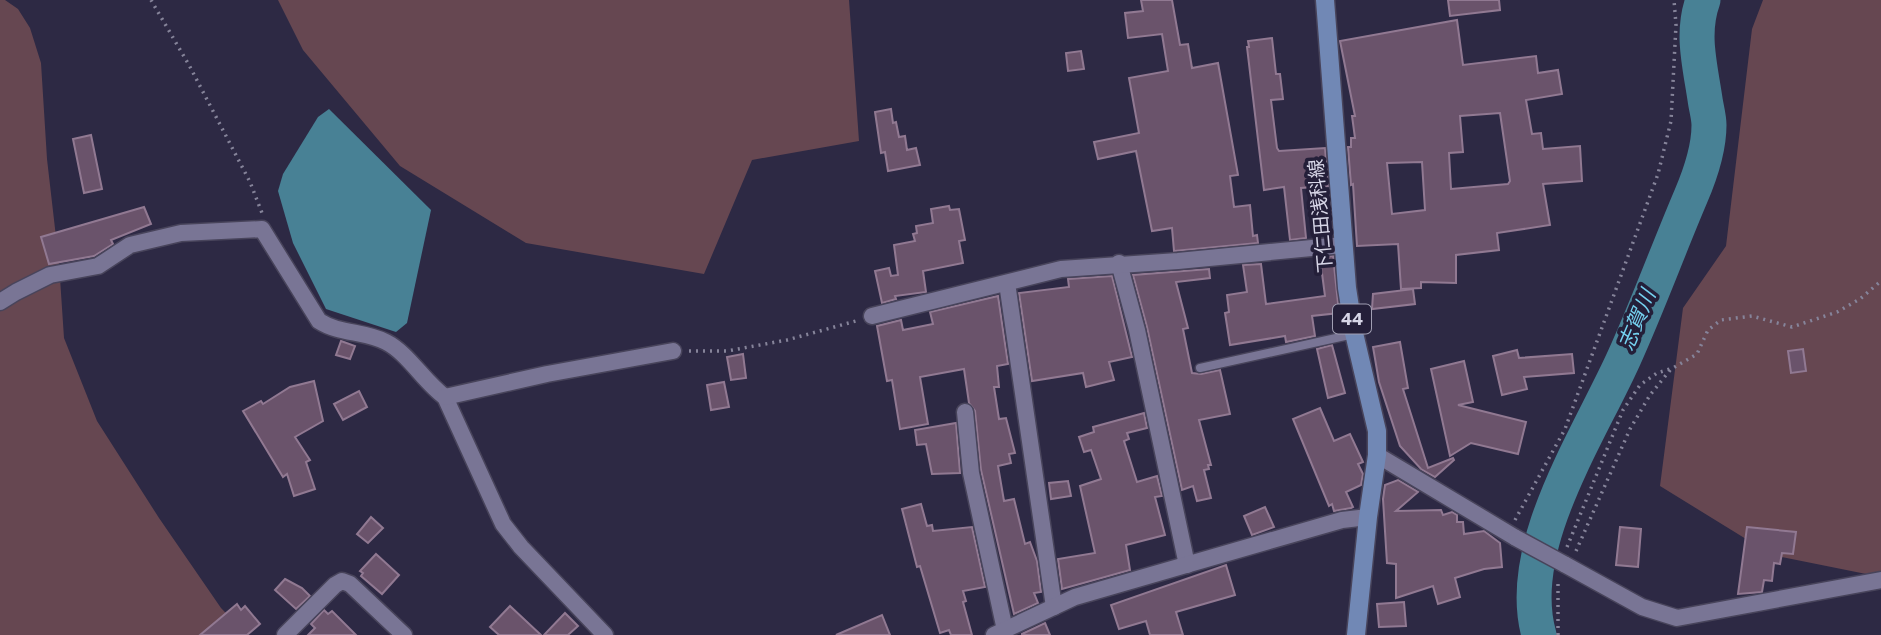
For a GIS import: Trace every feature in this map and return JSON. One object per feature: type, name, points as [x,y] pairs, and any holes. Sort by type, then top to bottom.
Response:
[{"type":"main road","name":"下仁田浅科線","points":[[1325,0],[1343,245],[1354,333],[1377,431],[1377,456],[1356,635]]},
{"type":"street","points":[[0,302],[50,275],[98,266],[130,245],[181,233],[262,229],[318,321],[333,328],[387,342],[399,351],[432,388],[445,397],[503,524],[521,547],[605,635]]},
{"type":"street","points":[[872,316],[1061,269],[1343,245]]},
{"type":"street","points":[[1119,263],[1137,330],[1187,565]]},
{"type":"street","points":[[1007,284],[1054,607]]},
{"type":"street","points":[[445,397],[547,374],[673,351]]},
{"type":"street","points":[[965,412],[971,473],[999,632],[1074,597],[1342,520],[1368,517]]},
{"type":"street","points":[[1377,456],[1512,536],[1642,607],[1677,618],[1881,580]]},
{"type":"street","points":[[285,635],[342,581],[350,584],[404,635]]},
{"type":"lane","points":[[1200,368],[1354,333]]},
{"type":"path","points":[[151,0],[189,65],[250,182],[261,211],[262,229]]},
{"type":"path","points":[[1512,536],[1564,429],[1658,174],[1671,121],[1676,25],[1674,0]]},
{"type":"path","points":[[1558,635],[1565,565],[1623,410],[1640,385],[1657,373],[1671,369],[1697,354],[1709,330],[1721,320],[1752,316],[1792,327],[1837,312],[1860,299],[1881,281]]},
{"type":"path","points":[[673,351],[727,351],[787,340],[872,316]]},
{"type":"path","points":[[1565,565],[1581,537],[1630,429],[1650,395],[1671,369]]},
{"type":"shaded area","points":[[0,0],[5,0],[18,9],[30,28],[41,63],[64,338],[97,421],[221,608],[247,635],[0,635]]},
{"type":"shaded area","points":[[278,0],[849,0],[859,141],[752,160],[704,274],[526,243],[400,166],[303,50]]},
{"type":"shaded area","points":[[1763,0],[1881,0],[1881,577],[1772,555],[1660,486],[1683,308],[1726,246],[1752,29]]},
{"type":"water","points":[[329,109],[431,210],[407,323],[396,332],[326,309],[293,243],[278,191],[283,174],[318,117]]},
{"type":"building","points":[[1141,0],[1172,0],[1180,45],[1188,44],[1192,68],[1218,63],[1238,175],[1230,176],[1234,207],[1250,205],[1253,236],[1257,235],[1258,243],[1174,251],[1172,228],[1152,231],[1136,151],[1098,159],[1094,142],[1139,133],[1129,78],[1168,71],[1162,34],[1128,38],[1125,13],[1143,11]]},
{"type":"building","points":[[1448,0],[1499,0],[1500,10],[1450,16]]},
{"type":"building","points":[[1457,20],[1463,65],[1536,56],[1538,73],[1558,70],[1562,94],[1526,100],[1532,134],[1541,133],[1543,149],[1580,146],[1582,181],[1543,184],[1550,225],[1497,233],[1499,250],[1456,255],[1456,283],[1421,282],[1421,288],[1401,289],[1398,244],[1357,246],[1348,147],[1351,147],[1351,138],[1355,138],[1352,116],[1355,116],[1340,41]],"holes":[[[1500,113],[1510,181],[1508,184],[1451,189],[1449,153],[1463,152],[1460,116]],[[1422,162],[1425,210],[1392,214],[1387,163]]]},
{"type":"building","points":[[1272,38],[1276,74],[1280,74],[1283,99],[1271,100],[1277,148],[1279,151],[1325,148],[1328,186],[1301,188],[1306,238],[1290,240],[1284,187],[1264,190],[1247,47],[1248,41]]},
{"type":"building","points":[[1081,51],[1084,69],[1068,71],[1066,53]]},
{"type":"building","points":[[891,109],[899,137],[905,136],[907,150],[916,148],[920,165],[888,171],[885,152],[881,153],[875,112]]},
{"type":"building","points":[[91,135],[102,189],[84,193],[73,139]]},
{"type":"building","points":[[949,206],[950,210],[959,209],[965,240],[959,241],[963,263],[923,271],[926,292],[895,296],[896,299],[882,303],[875,271],[889,268],[891,276],[898,275],[894,245],[915,241],[913,234],[917,233],[916,226],[933,223],[931,209]]},
{"type":"building","points":[[144,207],[151,224],[111,240],[113,244],[94,256],[49,264],[41,237]]},
{"type":"building","points":[[1333,256],[1339,313],[1312,316],[1315,336],[1286,342],[1285,336],[1230,345],[1225,313],[1229,312],[1227,295],[1247,292],[1243,265],[1261,264],[1266,304],[1325,296],[1320,258]]},
{"type":"building","points":[[1209,269],[1210,278],[1176,282],[1188,328],[1183,329],[1192,373],[1220,370],[1230,414],[1199,420],[1211,465],[1204,470],[1211,498],[1197,501],[1193,486],[1182,490],[1133,275]]},
{"type":"building","points":[[1112,276],[1132,357],[1109,362],[1114,380],[1086,387],[1083,373],[1032,381],[1019,293],[1069,287],[1068,279]]},
{"type":"building","points":[[1413,289],[1415,304],[1372,309],[1373,294]]},
{"type":"building","points":[[998,296],[1008,364],[997,366],[999,387],[994,387],[999,419],[1006,418],[1015,453],[1009,454],[1011,463],[998,466],[1004,501],[1014,499],[1025,544],[1030,542],[1037,561],[1041,592],[1034,593],[1038,603],[1014,614],[981,470],[975,411],[969,403],[964,369],[920,377],[928,424],[900,429],[892,380],[887,381],[877,326],[901,320],[903,330],[933,324],[930,312]]},
{"type":"building","points":[[341,341],[355,346],[350,359],[336,355]]},
{"type":"building","points":[[1400,342],[1408,388],[1403,389],[1428,468],[1453,458],[1454,460],[1435,477],[1421,469],[1400,446],[1379,382],[1373,347]]},
{"type":"building","points":[[1332,345],[1345,393],[1328,398],[1317,349]]},
{"type":"building","points":[[1803,349],[1806,371],[1791,373],[1788,351]]},
{"type":"building","points":[[1517,350],[1519,358],[1572,354],[1574,373],[1524,377],[1527,389],[1502,395],[1493,356]]},
{"type":"building","points":[[743,354],[746,378],[731,380],[727,357]]},
{"type":"building","points":[[1464,361],[1473,402],[1458,405],[1526,422],[1518,454],[1471,443],[1450,456],[1431,369]]},
{"type":"building","points":[[314,381],[323,421],[295,437],[310,460],[306,462],[315,489],[294,496],[287,474],[283,477],[243,411],[261,401],[263,404],[290,387]]},
{"type":"building","points":[[724,382],[729,407],[711,410],[707,385]]},
{"type":"building","points":[[359,391],[367,407],[343,420],[334,404]]},
{"type":"building","points":[[1320,408],[1334,441],[1350,434],[1363,462],[1358,464],[1363,474],[1361,485],[1346,492],[1353,507],[1351,508],[1334,511],[1332,504],[1329,506],[1293,419]]},
{"type":"building","points":[[1144,413],[1147,428],[1127,433],[1129,439],[1124,441],[1137,482],[1157,476],[1162,496],[1155,497],[1165,535],[1126,545],[1130,570],[1062,589],[1058,559],[1095,553],[1080,486],[1101,479],[1091,450],[1084,452],[1079,437],[1094,432],[1093,427]]},
{"type":"building","points":[[956,423],[960,473],[932,474],[926,444],[917,445],[915,430]]},
{"type":"building","points":[[1398,480],[1418,492],[1396,511],[1441,510],[1443,515],[1452,512],[1457,515],[1457,522],[1463,522],[1464,534],[1484,531],[1500,543],[1502,567],[1484,569],[1455,578],[1460,597],[1438,604],[1433,586],[1396,598],[1396,564],[1387,563],[1383,499],[1385,485]]},
{"type":"building","points":[[1068,481],[1071,496],[1051,499],[1049,483]]},
{"type":"building","points":[[921,504],[927,526],[932,525],[933,531],[972,527],[985,587],[963,591],[966,601],[963,602],[972,635],[951,635],[949,630],[940,633],[920,566],[917,567],[902,509]]},
{"type":"building","points":[[1265,507],[1274,527],[1252,535],[1244,516]]},
{"type":"building","points":[[371,517],[383,528],[368,543],[357,534]]},
{"type":"building","points":[[1620,527],[1641,529],[1638,567],[1616,565]]},
{"type":"building","points":[[1747,527],[1796,532],[1793,554],[1782,553],[1780,564],[1774,563],[1772,581],[1764,580],[1762,592],[1738,594]]},
{"type":"building","points":[[376,554],[399,575],[382,594],[361,576],[363,573],[360,571]]},
{"type":"building","points":[[1226,565],[1235,595],[1176,612],[1183,635],[1150,635],[1146,621],[1119,629],[1111,605]]},
{"type":"building","points":[[285,579],[302,588],[310,596],[296,609],[275,590]]},
{"type":"building","points":[[1404,602],[1406,626],[1379,627],[1377,604]]},
{"type":"building","points":[[237,604],[241,610],[245,606],[260,624],[247,635],[200,635]]},
{"type":"building","points":[[510,606],[541,635],[499,635],[490,627]]},
{"type":"building","points":[[324,610],[328,614],[332,611],[356,635],[308,635],[315,628],[311,624]]},
{"type":"building","points":[[565,613],[578,626],[568,635],[544,635]]},
{"type":"building","points":[[882,615],[890,635],[836,635]]},
{"type":"building","points":[[1045,623],[1050,635],[1022,635],[1022,634]]},
{"type":"waterway","name":"志賀川","points":[[1539,635],[1534,601],[1537,566],[1546,529],[1575,457],[1633,338],[1703,162],[1709,134],[1697,37],[1703,0]]}]
